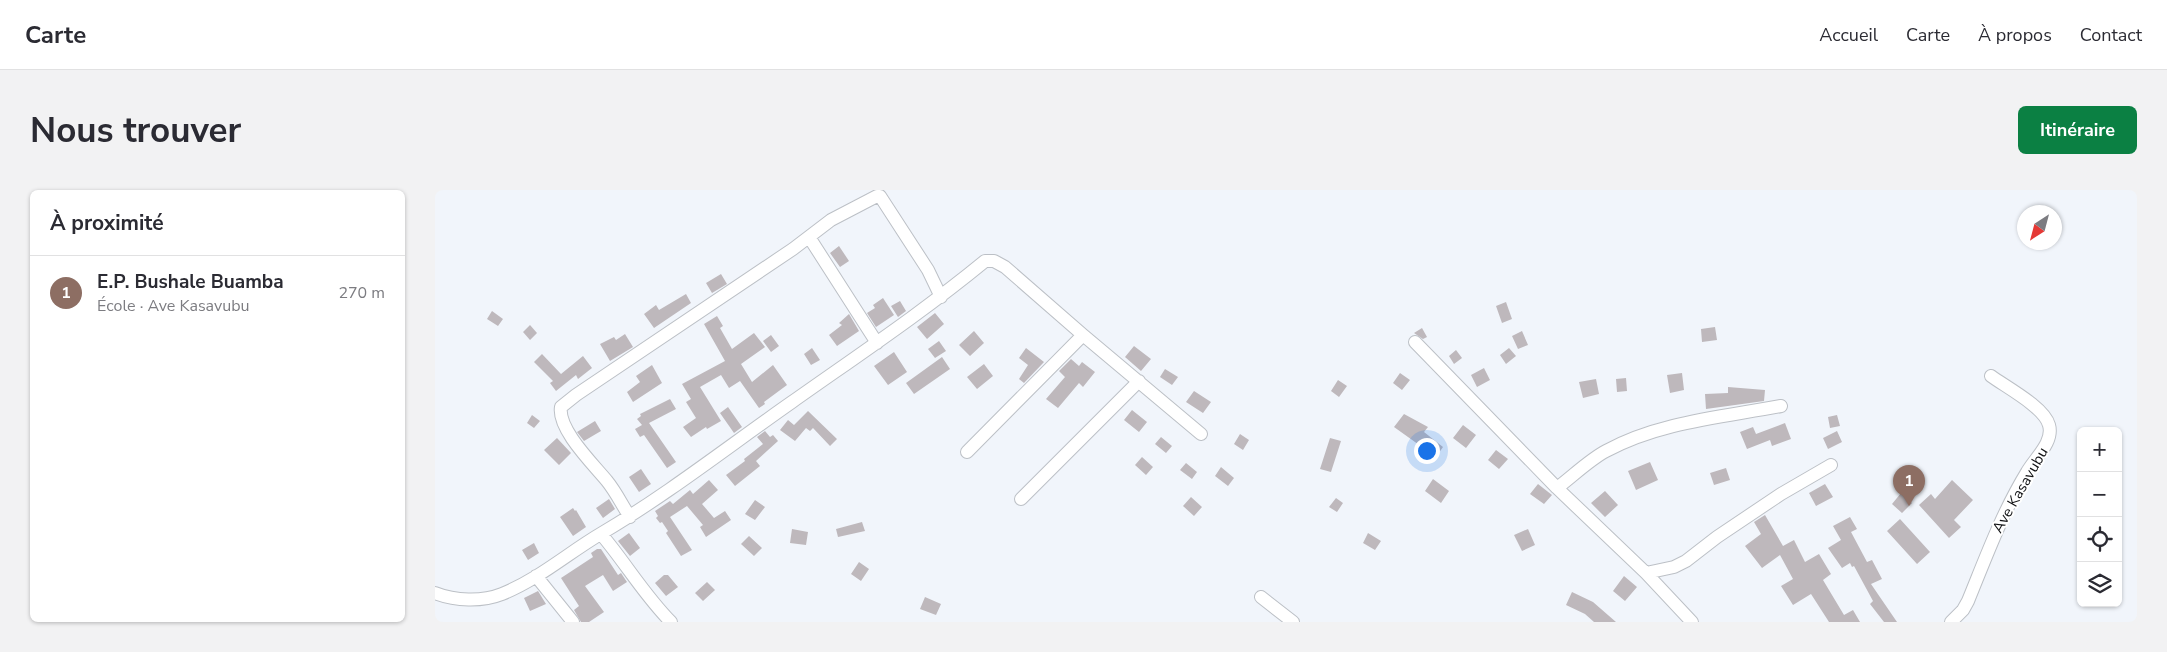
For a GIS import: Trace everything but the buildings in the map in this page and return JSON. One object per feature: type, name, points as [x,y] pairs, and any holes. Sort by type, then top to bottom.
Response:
[{"type":"street","points":[[630,517],[608,483],[563,423],[559,414],[561,407],[831,220],[849,209],[880,196],[928,270],[941,297]]},
{"type":"street","points":[[809,237],[877,342]]},
{"type":"street","points":[[435,593],[462,599],[482,599],[501,594],[536,576],[630,517],[941,297],[985,261],[994,261],[1005,267],[1083,336],[1201,434]]},
{"type":"street","points":[[967,452],[1083,336]]},
{"type":"street","points":[[1415,342],[1557,488],[1646,573],[1692,622]]},
{"type":"street","name":"Ave Kasavubu","points":[[1951,622],[1963,610],[1968,601],[2002,517],[2028,470],[2048,440],[2050,431],[2048,423],[2041,412],[1991,376]]},
{"type":"street","points":[[1021,499],[1139,381]]},
{"type":"street","points":[[1557,488],[1604,452],[1624,442],[1681,424],[1781,406]]},
{"type":"street","points":[[1646,573],[1674,567],[1686,561],[1717,537],[1781,494],[1831,465]]},
{"type":"street","points":[[601,534],[655,605],[671,622]]},
{"type":"street","points":[[536,576],[573,622]]},
{"type":"street","points":[[1261,596],[1293,622]]},
{"type":"place","name":"E.P. Bushale Buamba","points":[[1909,506]]}]
